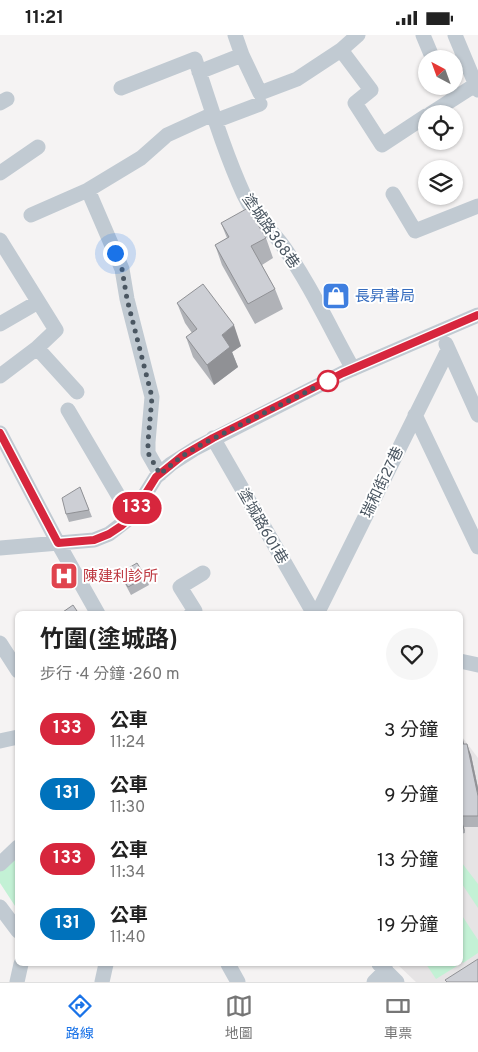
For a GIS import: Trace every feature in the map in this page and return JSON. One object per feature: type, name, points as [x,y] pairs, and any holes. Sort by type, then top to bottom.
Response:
[{"type":"street","points":[[235,35],[260,93],[297,79],[318,63],[341,50],[358,35]]},
{"type":"street","points":[[423,35],[429,50]]},
{"type":"street","points":[[445,105],[477,86],[455,35]]},
{"type":"street","points":[[341,50],[371,90],[355,103],[382,145],[418,121]]},
{"type":"street","points":[[120,88],[197,65],[242,55]]},
{"type":"street","name":"塗城路368巷","points":[[197,65],[214,118],[244,196],[256,215],[282,245],[301,275],[353,369]]},
{"type":"street","points":[[31,215],[88,190],[141,158],[167,135],[260,104]]},
{"type":"street","points":[[0,173],[38,147]]},
{"type":"street","points":[[88,190],[122,269],[127,299],[152,397],[148,453],[160,474]]},
{"type":"street","points":[[393,194],[415,231],[478,206]]},
{"type":"street","points":[[0,376],[37,348],[56,330],[2,246]]},
{"type":"street","points":[[0,324],[38,302]]},
{"type":"street","points":[[0,548],[94,540],[109,534],[131,517],[160,474],[182,456],[213,438],[353,369],[478,315]]},
{"type":"street","points":[[440,331],[478,415]]},
{"type":"street","points":[[37,348],[78,392]]},
{"type":"street","name":"瑞和街27巷","points":[[317,611],[448,349]]},
{"type":"street","points":[[68,409],[131,517]]},
{"type":"street","points":[[415,415],[478,547]]},
{"type":"street","points":[[0,433],[96,611]]},
{"type":"street","name":"塗城路601巷","points":[[213,438],[313,611]]},
{"type":"street","points":[[195,611],[180,587],[202,573]]},
{"type":"street","points":[[0,643],[15,666]]},
{"type":"street","points":[[463,662],[478,665]]},
{"type":"street","points":[[0,741],[15,738]]},
{"type":"street","points":[[0,864],[15,850]]},
{"type":"street","points":[[0,907],[15,927]]},
{"type":"street","points":[[17,982],[21,966]]},
{"type":"street","points":[[102,982],[106,966]]},
{"type":"street","points":[[229,966],[238,982]]},
{"type":"street","points":[[374,982],[382,967],[397,982]]},
{"type":"shaded area","points":[[463,738],[478,758],[478,982],[416,982],[399,966],[463,966]]},
{"type":"green space","points":[[15,853],[15,906],[0,883],[0,868]]},
{"type":"green space","points":[[463,864],[478,884],[478,908],[463,886]]},
{"type":"green space","points":[[463,917],[478,940],[478,953],[463,963]]},
{"type":"green space","points":[[427,966],[457,966],[436,979]]},
{"type":"building","points":[[248,208],[266,238],[251,246],[275,289],[248,304],[215,245],[229,237],[221,223]]},
{"type":"building","points":[[203,284],[234,325],[222,335],[230,347],[207,365],[186,337],[197,329],[177,303]]},
{"type":"building","points":[[80,487],[89,510],[66,514],[62,498]]},
{"type":"building","points":[[137,563],[146,577],[128,587],[120,573]]},
{"type":"building","points":[[73,605],[77,611],[64,611]]},
{"type":"building","points":[[463,744],[467,744],[478,796],[478,816],[463,816]]},
{"type":"building","points":[[478,959],[478,982],[447,982],[445,980]]},
{"type":"bus line","name":"133","points":[[0,433],[58,543],[94,540],[109,534],[131,517],[156,477],[182,456],[213,438],[343,373],[478,315]]},
{"type":"place","name":"長昇書局","points":[[336,296]]},
{"type":"place","name":"陳建利診所","points":[[64,576]]},
{"type":"route","points":[[115,253],[122,269],[127,299],[152,397],[148,453],[160,474],[182,456],[204,443],[328,381]]}]
